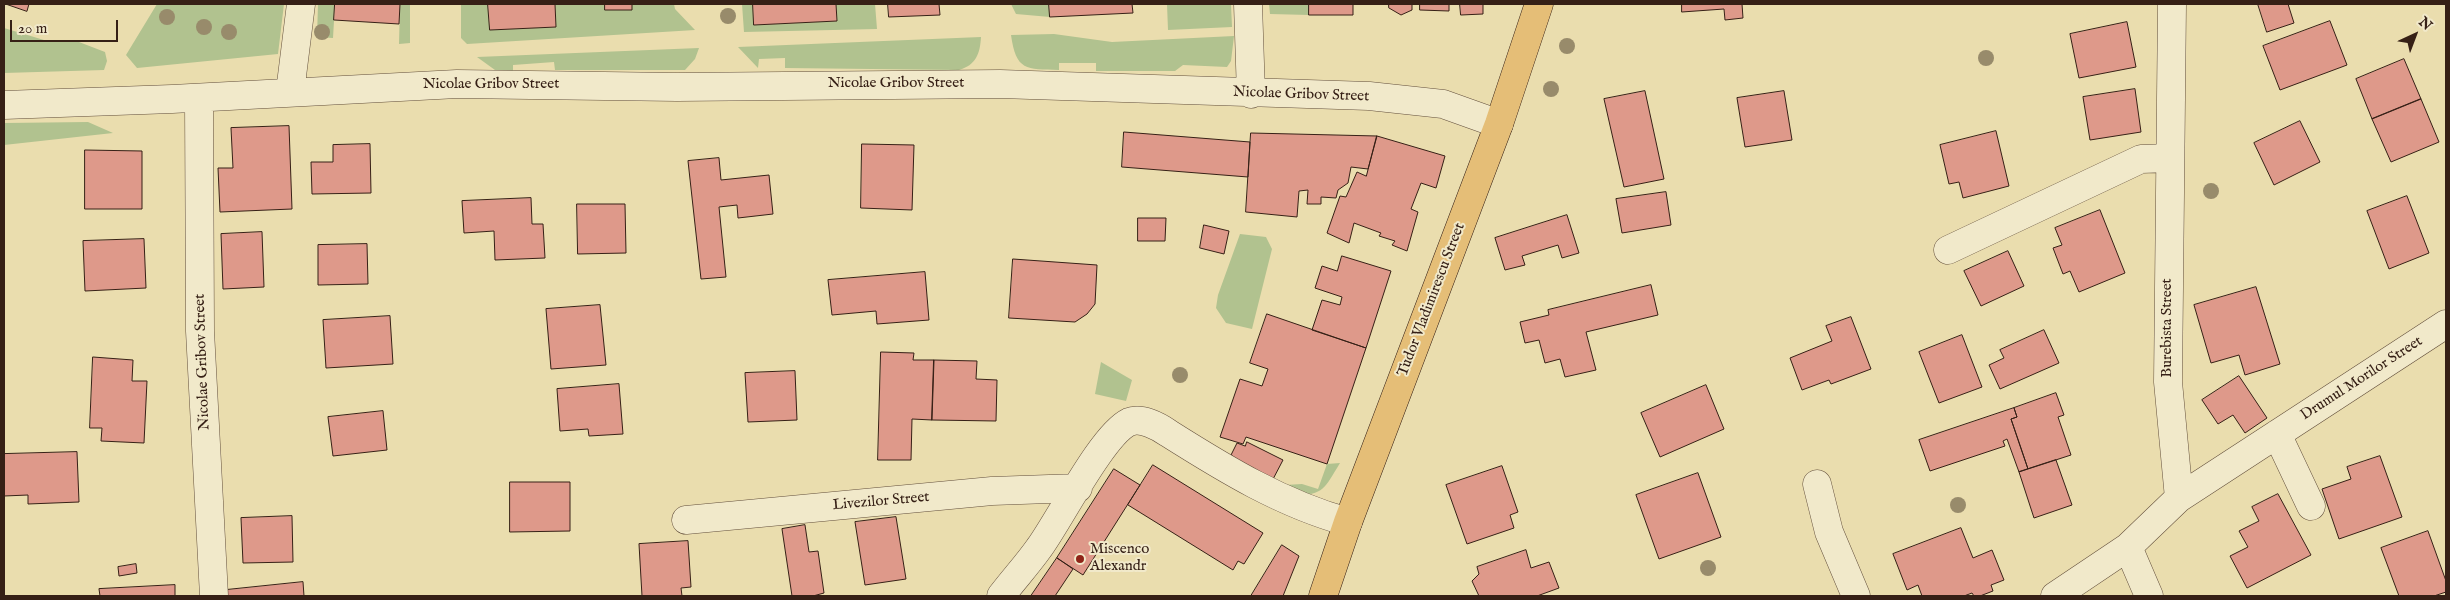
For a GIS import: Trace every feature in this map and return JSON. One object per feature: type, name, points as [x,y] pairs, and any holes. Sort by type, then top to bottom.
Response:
[{"type":"main road","name":"Tudor Vladimirescu Street","points":[[1323,596],[1348,522],[1499,124],[1539,4]]},
{"type":"street","points":[[290,92],[301,4]]},
{"type":"street","points":[[1248,4],[1251,94]]},
{"type":"street","name":"Burebista Street","points":[[2172,4],[2168,382],[2179,498]]},
{"type":"street","name":"Nicolae Gribov Street","points":[[4,105],[199,98],[457,84],[677,86],[1000,84],[1251,94],[1369,96],[1443,104],[1499,124]]},
{"type":"street","name":"Nicolae Gribov Street","points":[[199,98],[200,331],[214,596]]},
{"type":"street","points":[[1948,250],[2141,159],[2170,158]]},
{"type":"street","name":"Drumul Morilor Street","points":[[2055,596],[2128,547],[2179,498],[2446,324]]},
{"type":"street","points":[[1001,596],[1039,549],[1098,455],[1116,432],[1130,422],[1148,422],[1219,465],[1294,505],[1348,522]]},
{"type":"street","points":[[2277,434],[2311,506]]},
{"type":"street","points":[[1817,484],[1829,532],[1856,596]]},
{"type":"street","name":"Livezilor Street","points":[[686,520],[992,491],[1078,488]]},
{"type":"street","points":[[2128,547],[2149,596]]},
{"type":"green space","points":[[157,4],[284,4],[278,54],[137,68],[126,55]]},
{"type":"green space","points":[[318,4],[335,4],[333,38],[317,37]]},
{"type":"green space","points":[[400,4],[410,4],[410,43],[399,44]]},
{"type":"green space","points":[[461,4],[488,4],[490,30],[556,27],[555,4],[674,4],[675,9],[695,30],[467,44],[461,38]]},
{"type":"green space","points":[[742,4],[753,4],[754,25],[837,21],[836,4],[875,4],[877,29],[744,32]]},
{"type":"green space","points":[[1011,4],[1049,4],[1050,17],[1016,14]]},
{"type":"green space","points":[[1167,4],[1231,4],[1232,27],[1168,30]]},
{"type":"green space","points":[[1269,4],[1309,4],[1309,15],[1270,14]]},
{"type":"green space","points":[[4,28],[44,40],[79,42],[105,52],[107,61],[104,70],[4,73]]},
{"type":"green space","points":[[1054,34],[1112,42],[1234,36],[1231,61],[1227,67],[1183,65],[1175,71],[1096,71],[1096,63],[1059,63],[1059,70],[1031,68],[1024,66],[1020,62],[1013,47],[1011,35]]},
{"type":"green space","points":[[981,37],[980,49],[976,58],[965,68],[959,70],[785,68],[785,58],[759,59],[758,68],[738,47]]},
{"type":"green space","points":[[699,48],[695,59],[685,70],[555,70],[554,62],[513,65],[513,73],[495,70],[477,57]]},
{"type":"green space","points":[[88,122],[113,133],[4,145],[4,123]]},
{"type":"green space","points":[[1240,234],[1266,237],[1272,249],[1252,329],[1226,323],[1216,308],[1218,295]]},
{"type":"green space","points":[[1101,362],[1132,380],[1126,401],[1095,394]]},
{"type":"green space","points":[[1340,463],[1327,484],[1318,492],[1294,496],[1285,485],[1302,484],[1318,489],[1327,464]]},
{"type":"building","points":[[6,4],[29,4],[27,11]]},
{"type":"building","points":[[335,4],[400,4],[399,24],[334,20]]},
{"type":"building","points":[[488,4],[555,4],[556,27],[490,30]]},
{"type":"building","points":[[605,4],[632,4],[632,10],[605,10]]},
{"type":"building","points":[[753,4],[836,4],[837,21],[754,25]]},
{"type":"building","points":[[888,4],[939,4],[940,15],[889,17]]},
{"type":"building","points":[[1049,4],[1132,4],[1133,13],[1050,17]]},
{"type":"building","points":[[1309,4],[1353,4],[1353,15],[1309,15]]},
{"type":"building","points":[[1389,4],[1412,4],[1412,10],[1401,15],[1389,8]]},
{"type":"building","points":[[1420,4],[1449,4],[1449,11],[1420,10]]},
{"type":"building","points":[[1460,4],[1483,4],[1483,14],[1461,15]]},
{"type":"building","points":[[1682,4],[1742,4],[1743,18],[1725,20],[1724,9],[1682,12]]},
{"type":"building","points":[[2258,4],[2288,4],[2294,23],[2267,32]]},
{"type":"building","points":[[2330,21],[2347,65],[2280,90],[2263,46]]},
{"type":"building","points":[[2127,22],[2136,67],[2079,78],[2070,34]]},
{"type":"building","points":[[2404,59],[2421,99],[2372,119],[2356,79]]},
{"type":"building","points":[[2135,89],[2141,132],[2090,140],[2083,97]]},
{"type":"building","points":[[1645,91],[1664,179],[1624,187],[1604,99]]},
{"type":"building","points":[[1784,91],[1792,140],[1745,147],[1737,98]]},
{"type":"building","points":[[2421,99],[2439,142],[2391,162],[2372,119]]},
{"type":"building","points":[[2300,121],[2320,162],[2274,185],[2254,143]]},
{"type":"building","points":[[289,126],[292,209],[220,212],[218,168],[233,168],[231,128]]},
{"type":"building","points":[[1996,131],[2009,186],[1963,198],[1959,182],[1949,184],[1940,145]]},
{"type":"building","points":[[1124,132],[1250,142],[1248,177],[1122,167]]},
{"type":"building","points":[[1251,133],[1377,136],[1368,169],[1351,167],[1348,183],[1338,190],[1336,198],[1321,197],[1321,204],[1307,204],[1308,190],[1299,191],[1297,217],[1246,212]]},
{"type":"building","points":[[1377,136],[1445,156],[1436,188],[1421,183],[1411,209],[1418,212],[1407,251],[1392,245],[1395,241],[1379,236],[1381,233],[1354,223],[1349,243],[1327,233],[1340,196],[1346,197],[1357,172],[1366,176]]},
{"type":"building","points":[[370,144],[371,193],[312,194],[311,162],[333,162],[333,145]]},
{"type":"building","points":[[862,144],[914,145],[912,210],[861,208]]},
{"type":"building","points":[[85,150],[142,151],[142,209],[85,209]]},
{"type":"building","points":[[719,158],[721,180],[769,175],[773,214],[738,218],[737,205],[719,207],[726,277],[701,279],[688,161]]},
{"type":"building","points":[[1666,192],[1671,225],[1622,233],[1616,199]]},
{"type":"building","points":[[2407,196],[2429,253],[2389,269],[2367,211]]},
{"type":"building","points":[[531,198],[532,224],[543,224],[545,258],[495,260],[494,231],[464,233],[462,201]]},
{"type":"building","points":[[577,204],[625,204],[626,253],[578,254]]},
{"type":"building","points":[[2100,210],[2125,273],[2079,292],[2070,271],[2063,274],[2053,248],[2062,245],[2055,228]]},
{"type":"building","points":[[1567,215],[1579,253],[1562,258],[1558,245],[1522,256],[1525,265],[1505,270],[1495,238]]},
{"type":"building","points":[[1138,218],[1166,218],[1165,241],[1138,241]]},
{"type":"building","points":[[1204,225],[1229,231],[1224,254],[1200,248]]},
{"type":"building","points":[[262,232],[264,287],[223,289],[221,234]]},
{"type":"building","points":[[144,239],[146,288],[85,291],[83,241]]},
{"type":"building","points":[[367,244],[368,284],[318,285],[318,245]]},
{"type":"building","points":[[2008,251],[2024,286],[1981,306],[1964,271]]},
{"type":"building","points":[[1342,256],[1391,271],[1366,348],[1312,330],[1322,300],[1340,305],[1342,297],[1315,288],[1322,266],[1337,271]]},
{"type":"building","points":[[1013,259],[1097,265],[1095,304],[1087,314],[1075,322],[1009,318]]},
{"type":"building","points":[[925,272],[929,320],[877,324],[876,311],[832,315],[828,280]]},
{"type":"building","points":[[1651,285],[1658,315],[1586,332],[1596,370],[1565,377],[1560,359],[1545,363],[1539,340],[1525,343],[1520,322],[1549,315],[1548,310]]},
{"type":"building","points":[[2256,287],[2280,364],[2245,375],[2239,355],[2211,363],[2194,305]]},
{"type":"building","points":[[600,305],[606,365],[551,369],[546,309]]},
{"type":"building","points":[[1267,314],[1366,348],[1327,464],[1246,437],[1243,444],[1220,437],[1240,379],[1262,386],[1268,369],[1250,363]]},
{"type":"building","points":[[390,316],[393,364],[326,368],[323,320]]},
{"type":"building","points":[[1851,317],[1871,369],[1831,384],[1829,380],[1802,390],[1790,358],[1832,341],[1826,326]]},
{"type":"building","points":[[2044,330],[2059,363],[2000,389],[1989,365],[2004,358],[2000,350]]},
{"type":"building","points":[[1962,335],[1982,387],[1939,403],[1919,352]]},
{"type":"building","points":[[881,352],[914,353],[913,360],[934,360],[932,420],[912,419],[911,460],[878,460]]},
{"type":"building","points":[[93,357],[133,360],[132,381],[147,381],[144,443],[101,441],[102,428],[90,428]]},
{"type":"building","points":[[934,360],[977,361],[976,379],[997,380],[996,421],[932,420]]},
{"type":"building","points":[[795,371],[797,420],[748,422],[745,373]]},
{"type":"building","points":[[2239,376],[2267,418],[2245,433],[2233,415],[2218,424],[2202,400]]},
{"type":"building","points":[[619,384],[623,434],[589,436],[588,429],[560,431],[557,389]]},
{"type":"building","points":[[1706,385],[1724,429],[1660,457],[1641,413]]},
{"type":"building","points":[[2056,393],[2064,415],[2058,417],[2071,455],[2028,469],[2011,419],[2017,417],[2014,408]]},
{"type":"building","points":[[2014,408],[2017,417],[2011,419],[2028,469],[2019,472],[2007,439],[2003,441],[2005,446],[1930,471],[1919,440]]},
{"type":"building","points":[[383,411],[387,450],[333,456],[328,417]]},
{"type":"building","points":[[1247,442],[1283,460],[1271,483],[1231,455],[1237,443],[1245,446]]},
{"type":"building","points":[[77,452],[79,502],[28,504],[28,495],[4,496],[4,454]]},
{"type":"building","points":[[2380,456],[2402,517],[2339,539],[2322,489],[2351,479],[2347,467]]},
{"type":"building","points":[[2056,460],[2072,505],[2034,518],[2019,472]]},
{"type":"building","points":[[1153,465],[1263,533],[1244,564],[1238,561],[1233,570],[1128,505]]},
{"type":"building","points":[[1502,466],[1518,512],[1510,515],[1514,528],[1467,544],[1446,485]]},
{"type":"building","points":[[1114,469],[1140,485],[1083,575],[1057,558]]},
{"type":"building","points":[[1698,473],[1721,537],[1659,559],[1636,495]]},
{"type":"building","points":[[510,482],[570,482],[570,531],[510,532]]},
{"type":"building","points":[[2278,494],[2311,555],[2247,588],[2230,556],[2248,547],[2239,531],[2259,521],[2252,507]]},
{"type":"building","points":[[292,516],[293,562],[243,563],[241,518]]},
{"type":"building","points":[[896,517],[906,579],[865,585],[855,522]]},
{"type":"building","points":[[805,525],[809,552],[818,551],[824,593],[813,596],[792,596],[782,529]]},
{"type":"building","points":[[1961,528],[1973,558],[1992,550],[2004,580],[1991,585],[1993,591],[1980,596],[1974,596],[1972,593],[1964,596],[1922,596],[1918,585],[1907,590],[1893,554]]},
{"type":"building","points":[[2428,531],[2446,581],[2446,592],[2434,596],[2399,596],[2381,548]]},
{"type":"building","points":[[688,541],[691,587],[681,588],[682,596],[642,596],[639,544]]},
{"type":"building","points":[[1282,545],[1299,556],[1283,596],[1251,596]]},
{"type":"building","points":[[1526,550],[1531,568],[1549,562],[1559,588],[1537,596],[1479,596],[1472,581],[1479,574],[1477,567]]},
{"type":"building","points":[[1057,558],[1073,569],[1055,596],[1031,596]]},
{"type":"building","points":[[136,564],[137,573],[119,576],[118,567]]},
{"type":"building","points":[[303,582],[304,596],[227,596],[226,590]]},
{"type":"building","points":[[175,585],[175,596],[100,596],[99,589]]},
{"type":"place","name":"Miscenco Alexandr","points":[[1080,559]]}]
